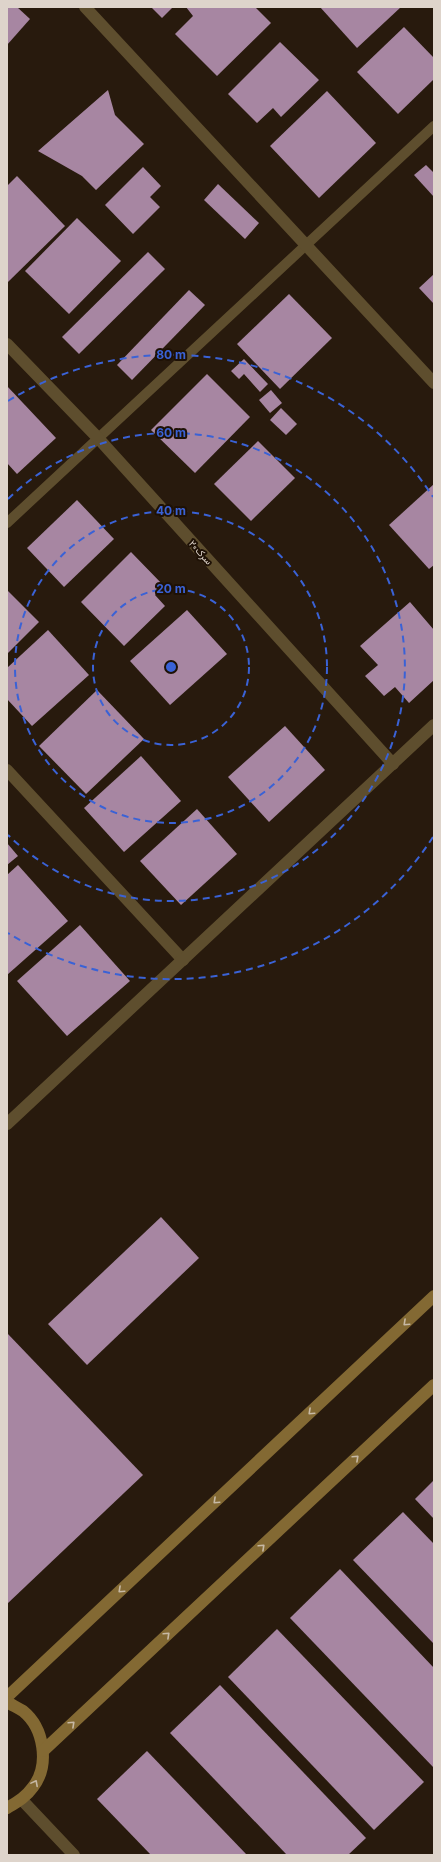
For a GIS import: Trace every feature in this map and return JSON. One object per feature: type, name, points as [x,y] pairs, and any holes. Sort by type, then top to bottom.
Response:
[{"type":"street","points":[[85,7],[307,244],[434,383]]},
{"type":"street","name":"سرک۲۰","points":[[7,344],[98,438],[392,764]]},
{"type":"street","points":[[7,1124],[434,725]]},
{"type":"street","points":[[7,770],[183,960]]},
{"type":"street","points":[[7,1697],[434,1296]]},
{"type":"street","points":[[43,1751],[434,1385]]},
{"type":"street","points":[[7,1702],[24,1712],[37,1729],[43,1751],[42,1770],[34,1786],[22,1800],[7,1808]]},
{"type":"street","points":[[22,1800],[74,1855]]},
{"type":"lane","points":[[7,523],[434,126]]},
{"type":"building","points":[[7,7],[17,7],[30,19],[7,45]]},
{"type":"building","points":[[151,7],[173,7],[162,18]]},
{"type":"building","points":[[186,7],[255,7],[271,23],[217,76],[175,34],[193,16]]},
{"type":"building","points":[[320,7],[401,7],[357,48]]},
{"type":"building","points":[[404,27],[434,58],[434,79],[398,114],[357,72]]},
{"type":"building","points":[[280,42],[319,80],[281,117],[273,108],[257,123],[228,94]]},
{"type":"building","points":[[108,90],[115,115],[144,144],[96,190],[82,176],[38,151]]},
{"type":"building","points":[[327,91],[376,143],[319,198],[270,146]]},
{"type":"building","points":[[426,165],[434,173],[434,197],[414,175]]},
{"type":"building","points":[[143,167],[161,186],[150,197],[160,207],[133,234],[105,205]]},
{"type":"building","points":[[17,176],[65,226],[7,283],[7,186]]},
{"type":"building","points":[[218,184],[259,223],[245,239],[204,200]]},
{"type":"building","points":[[77,218],[121,261],[69,314],[25,271]]},
{"type":"building","points":[[148,252],[165,269],[79,354],[62,337]]},
{"type":"building","points":[[434,274],[434,304],[419,288]]},
{"type":"building","points":[[189,290],[205,305],[132,380],[117,365]]},
{"type":"building","points":[[289,294],[332,338],[280,389],[237,344]]},
{"type":"building","points":[[244,359],[268,384],[260,392],[244,374],[239,379],[231,371]]},
{"type":"building","points":[[207,374],[250,417],[195,473],[151,430]]},
{"type":"building","points":[[7,386],[56,438],[17,474],[7,463]]},
{"type":"building","points":[[271,390],[282,403],[270,413],[259,400]]},
{"type":"building","points":[[281,408],[297,424],[286,435],[270,420]]},
{"type":"building","points":[[258,441],[295,478],[251,521],[214,484]]},
{"type":"building","points":[[434,484],[434,565],[429,569],[389,525]]},
{"type":"building","points":[[77,500],[114,539],[64,587],[27,548]]},
{"type":"building","points":[[131,552],[164,586],[155,595],[165,606],[124,646],[81,602]]},
{"type":"building","points":[[7,590],[39,622],[7,654]]},
{"type":"building","points":[[410,602],[434,630],[434,680],[409,703],[395,687],[384,696],[365,676],[378,665],[360,646]]},
{"type":"building","points":[[187,610],[227,654],[170,705],[130,661]]},
{"type":"building","points":[[48,630],[89,675],[32,726],[7,699],[7,668]]},
{"type":"building","points":[[97,690],[144,739],[86,794],[39,746]]},
{"type":"building","points":[[285,726],[325,770],[269,822],[228,777]]},
{"type":"building","points":[[141,756],[181,801],[124,852],[84,808]]},
{"type":"building","points":[[197,809],[237,854],[181,905],[140,861]]},
{"type":"building","points":[[7,843],[18,856],[7,865]]},
{"type":"building","points":[[18,865],[68,921],[7,975],[7,875]]},
{"type":"building","points":[[80,925],[130,981],[67,1036],[17,981]]},
{"type":"building","points":[[161,1217],[199,1258],[87,1365],[48,1324]]},
{"type":"building","points":[[7,1333],[143,1475],[7,1604]]},
{"type":"building","points":[[434,1480],[434,1519],[415,1499]]},
{"type":"building","points":[[403,1512],[434,1544],[434,1644],[353,1560]]},
{"type":"building","points":[[340,1569],[434,1668],[434,1768],[290,1618]]},
{"type":"building","points":[[277,1629],[424,1782],[374,1830],[228,1677]]},
{"type":"building","points":[[220,1685],[366,1838],[348,1855],[287,1855],[170,1733]]},
{"type":"building","points":[[147,1751],[247,1855],[151,1855],[97,1799]]}]
